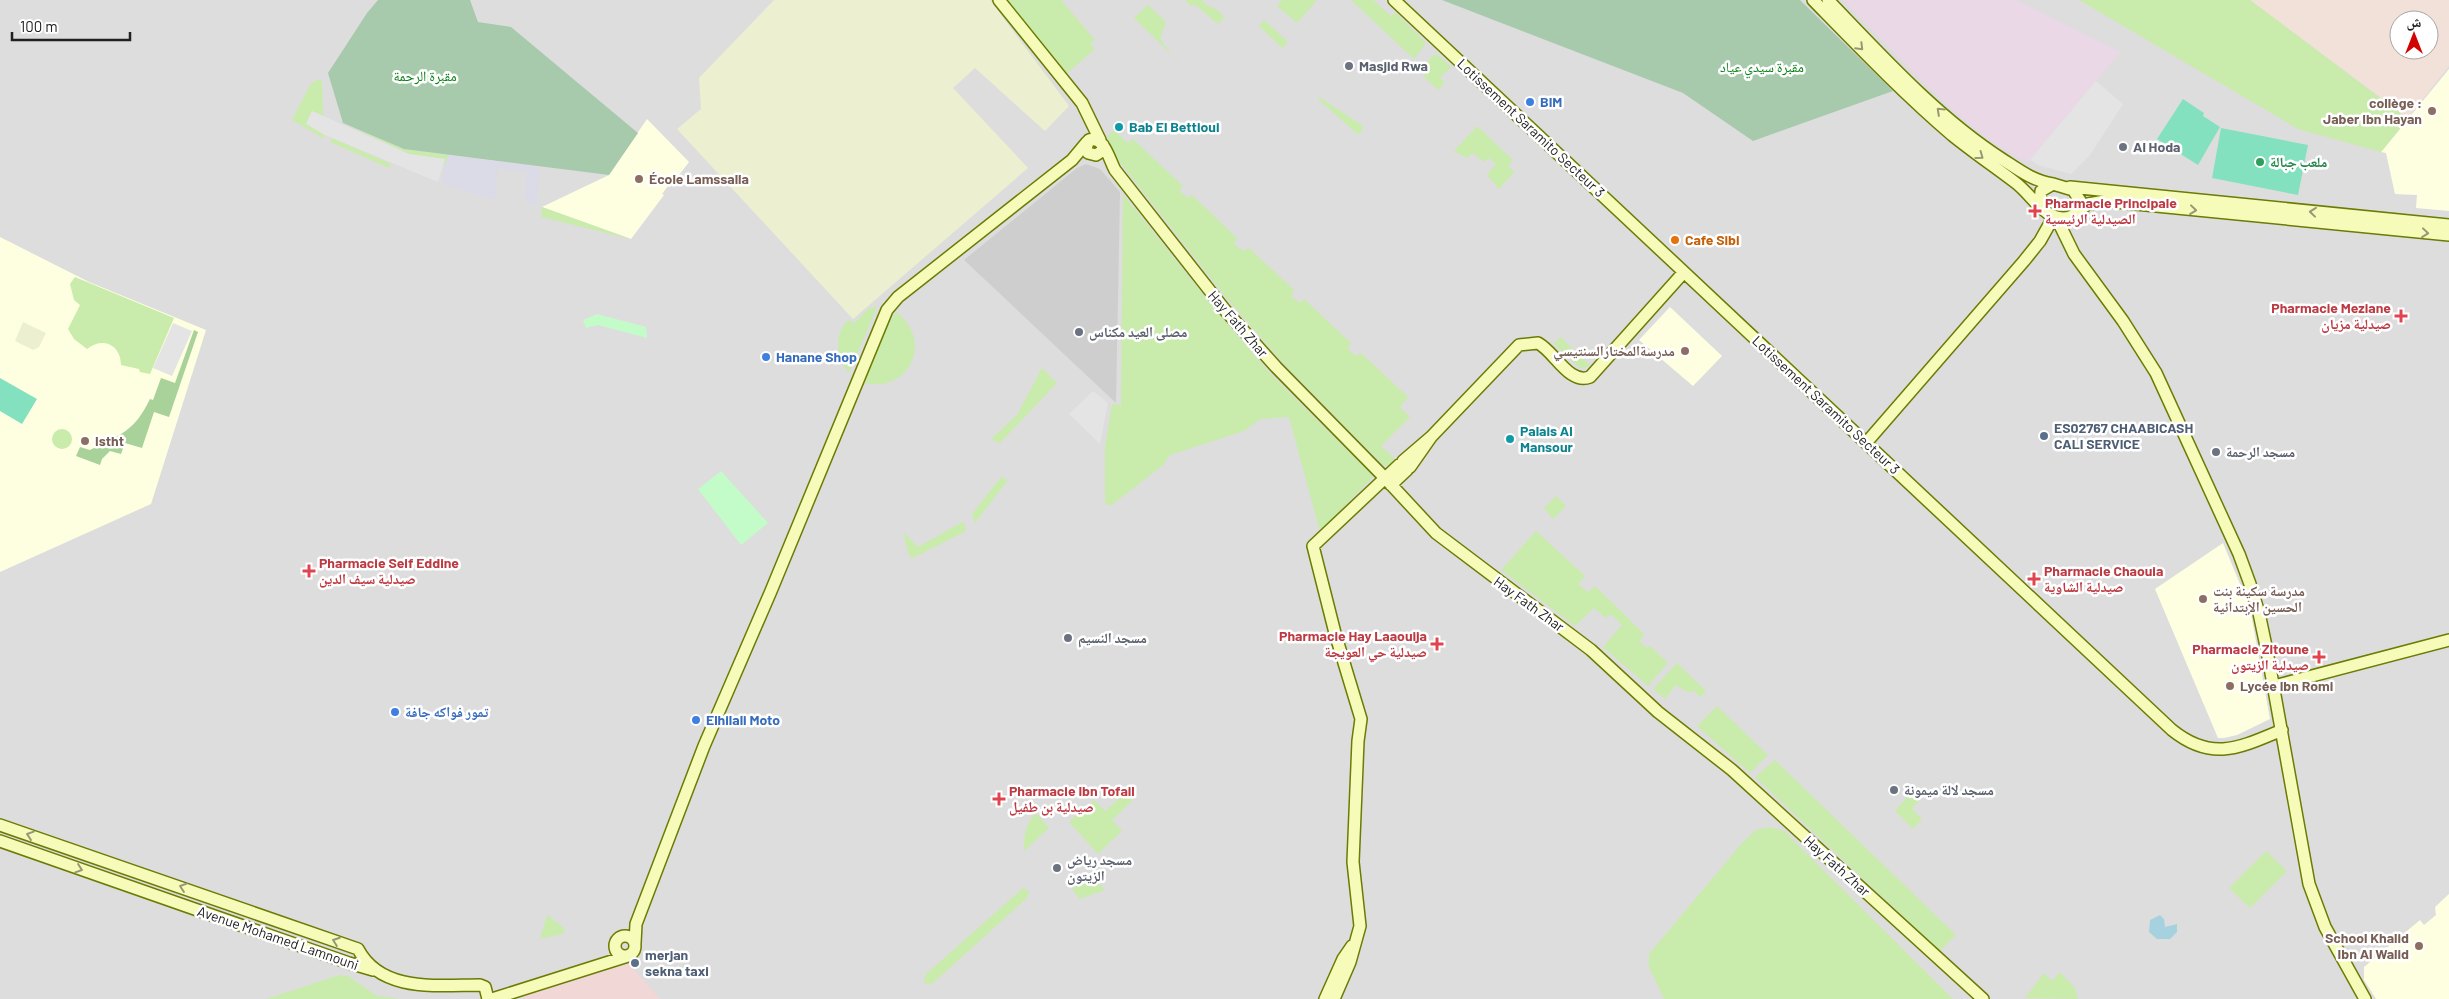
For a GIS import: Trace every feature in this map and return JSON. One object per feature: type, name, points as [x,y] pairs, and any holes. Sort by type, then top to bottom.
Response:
[{"type":"street","points":[[999,0],[1078,97],[1092,122],[1095,142],[1101,153],[1072,160]]},
{"type":"street","name":"Lotissement Saramito Secteur 3","points":[[1394,0],[2182,738],[2203,748],[2228,750],[2245,746],[2282,730]]},
{"type":"street","points":[[1813,0],[1842,22],[1974,141],[2033,179],[2066,186],[2449,226]]},
{"type":"street","points":[[1828,0],[1842,22],[1951,134],[2016,183],[2041,207],[2055,216],[2066,218],[2077,213],[2088,204],[2105,201],[2449,235]]},
{"type":"street","points":[[501,998],[606,964],[628,956],[633,952],[636,924],[704,746],[771,591],[853,386],[887,310],[898,297],[1095,142]]},
{"type":"street","points":[[1095,142],[1115,170]]},
{"type":"street","points":[[1094,155],[1106,161],[1115,170]]},
{"type":"street","name":"Hay Fath Zhar","points":[[1115,170],[1225,310],[1288,380],[1388,481],[1436,534],[1591,650],[1658,712],[1732,770],[1983,999]]},
{"type":"street","points":[[2040,241],[2041,191],[2053,184]]},
{"type":"street","points":[[2066,186],[2080,197],[2071,231],[2074,254]]},
{"type":"street","points":[[1866,443],[2040,241],[2055,216]]},
{"type":"street","points":[[2055,216],[2074,254],[2140,346],[2169,397],[2238,554],[2259,613],[2314,901],[2325,927],[2365,999]]},
{"type":"street","points":[[2040,241],[2054,237],[2068,244]]},
{"type":"street","points":[[1334,999],[1350,962],[1358,936],[1359,917],[1353,853],[1361,714],[1334,633],[1313,546],[1405,466],[1519,346],[1538,343],[1574,376],[1582,379],[1590,377],[1684,272]]},
{"type":"street","points":[[2274,686],[2449,640]]},
{"type":"street","name":"Avenue Mohamed Lamnouni","points":[[0,825],[358,949],[373,970]]},
{"type":"street","name":"Avenue Mohamed Lamnouni","points":[[0,841],[349,964],[373,970]]},
{"type":"street","points":[[606,964],[616,947],[617,941],[636,924]]},
{"type":"street","points":[[1325,999],[1342,959],[1358,936]]},
{"type":"street","points":[[623,937],[631,938],[634,943]]},
{"type":"street","points":[[616,947],[621,955],[628,956]]},
{"type":"street","points":[[373,970],[382,975],[411,983],[480,985],[485,987],[488,999]]},
{"type":"shaded area","points":[[0,0],[2449,0],[2449,999],[0,999]]},
{"type":"shaded area","points":[[774,0],[990,0],[1069,106],[1045,131],[975,68],[953,88],[1028,168],[853,319],[677,129],[701,109],[699,78]]},
{"type":"shaded area","points":[[1843,0],[2016,0],[2120,52],[2027,163],[1992,142],[1956,113]]},
{"type":"shaded area","points":[[2250,0],[2449,0],[2449,66],[2408,118]]},
{"type":"shaded area","name":"collège : Jaber Ibn Hayan","points":[[2449,69],[2449,211],[2416,208],[2417,195],[2395,194],[2386,153],[2381,152]]},
{"type":"shaded area","points":[[2096,81],[2123,104],[2090,155],[2071,174],[2038,165],[2030,160]]},
{"type":"shaded area","points":[[312,111],[409,154],[445,159],[438,182],[325,135],[306,124]]},
{"type":"shaded area","name":"École Lamssalla","points":[[647,119],[689,162],[670,187],[668,186],[662,194],[664,195],[631,239],[542,207],[609,175]]},
{"type":"shaded area","points":[[448,155],[540,167],[536,205],[525,202],[527,172],[498,169],[495,200],[441,183]]},
{"type":"shaded area","name":"مصلى العيد مكناس","points":[[1086,164],[1100,169],[1120,192],[1116,403],[964,260],[1077,168]]},
{"type":"shaded area","name":"Istht","points":[[0,237],[89,282],[206,330],[151,504],[0,572]]},
{"type":"shaded area","name":"مدرسةالمختارالسنتيسي","points":[[1670,307],[1722,356],[1693,386],[1639,340]]},
{"type":"shaded area","points":[[23,322],[46,333],[39,347],[33,350],[15,341]]},
{"type":"shaded area","points":[[173,323],[192,331],[172,376],[153,368]]},
{"type":"shaded area","points":[[1093,391],[1108,403],[1100,444],[1069,414]]},
{"type":"shaded area","points":[[2223,543],[2250,608],[2270,719],[2237,735],[2218,738],[2155,589]]},
{"type":"shaded area","name":"School Khalid Ibn Al Walid","points":[[2449,894],[2449,999],[2376,999],[2364,980],[2364,967],[2420,920],[2424,925],[2436,915],[2435,907]]},
{"type":"shaded area","points":[[628,963],[660,999],[524,999],[525,994]]},
{"type":"green space","name":"مقبرة الرحمة","points":[[378,0],[470,0],[478,22],[511,27],[638,133],[609,175],[404,149],[343,123],[328,73],[367,13]]},
{"type":"green space","points":[[1008,0],[1061,0],[1095,40],[1090,44],[1095,49],[1066,74]]},
{"type":"green space","points":[[1185,0],[1201,0],[1225,17],[1218,24],[1194,4],[1191,6]]},
{"type":"green space","points":[[1282,0],[1317,0],[1297,23],[1277,6]]},
{"type":"green space","points":[[1351,0],[1373,0],[1391,16],[1395,12],[1426,43],[1414,59]]},
{"type":"green space","name":"مقبرة سيدي عياد","points":[[1442,0],[1800,0],[1893,91],[1753,141],[1683,93]]},
{"type":"green space","points":[[2079,0],[2250,0],[2408,119],[2381,152],[2298,129]]},
{"type":"green space","points":[[1148,5],[1166,22],[1160,39],[1173,56],[1134,18]]},
{"type":"green space","points":[[1264,20],[1288,42],[1282,48],[1259,26]]},
{"type":"green space","points":[[1433,55],[1438,55],[1451,67],[1440,78],[1445,82],[1438,90],[1424,77],[1429,59]]},
{"type":"green space","points":[[318,79],[322,81],[323,116],[312,111],[306,123],[325,135],[323,138],[292,120],[310,85]]},
{"type":"green space","points":[[1319,97],[1363,126],[1359,134],[1318,99]]},
{"type":"green space","points":[[2183,99],[2204,113],[2203,116],[2220,127],[2198,165],[2157,139]]},
{"type":"green space","points":[[343,123],[404,149],[448,155],[445,165],[443,165],[445,159],[409,154]]},
{"type":"green space","points":[[1477,126],[1513,160],[1508,166],[1514,172],[1499,189],[1487,175],[1496,164],[1489,158],[1484,162],[1473,153],[1467,158],[1454,151]]},
{"type":"green space","name":"ملعب جبالة","points":[[2221,128],[2308,145],[2298,195],[2212,178]]},
{"type":"green space","points":[[1113,130],[1128,143],[1133,139],[1183,186],[1179,191],[1188,198],[1192,195],[1237,238],[1234,244],[1243,251],[1249,248],[1294,290],[1291,296],[1300,303],[1304,299],[1351,343],[1348,349],[1356,356],[1361,353],[1408,397],[1400,407],[1410,417],[1381,446],[1395,459],[1389,466],[1383,465],[1283,363],[1228,300],[1114,155],[1107,137]]},
{"type":"green space","points":[[332,138],[391,164],[389,168],[330,142]]},
{"type":"green space","points":[[1123,194],[1217,312],[1269,372],[1372,475],[1372,478],[1322,529],[1319,528],[1289,417],[1260,419],[1244,431],[1170,455],[1163,465],[1112,505],[1107,505],[1105,502],[1105,447],[1112,404],[1121,405]]},
{"type":"green space","points":[[542,207],[631,239],[541,217]]},
{"type":"green space","points":[[75,277],[174,318],[150,374],[140,372],[139,369],[121,365],[118,352],[110,345],[99,343],[87,349],[74,339],[68,329],[80,305],[74,300],[70,284]]},
{"type":"green space","points":[[877,307],[849,373],[839,354],[838,339],[840,332],[848,320],[854,323],[869,308]]},
{"type":"green space","points":[[896,312],[907,324],[914,336],[915,349],[912,362],[905,372],[894,380],[881,384],[865,383],[864,380],[885,329]]},
{"type":"green space","points":[[597,314],[646,327],[647,338],[598,325],[586,328],[583,320]]},
{"type":"green space","points":[[194,330],[198,332],[169,417],[154,412],[142,448],[125,443],[121,454],[110,451],[102,459],[100,465],[76,456],[80,447],[90,450],[126,431],[138,419],[150,399],[153,400],[161,378],[175,383]]},
{"type":"green space","points":[[1560,337],[1590,365],[1588,367],[1580,368],[1554,344]]},
{"type":"green space","points":[[1042,368],[1057,383],[1000,443],[995,442],[992,438],[1017,415]]},
{"type":"green space","points":[[0,378],[37,399],[22,424],[0,411]]},
{"type":"green space","points":[[62,429],[69,432],[72,439],[69,446],[62,449],[55,446],[52,439],[55,432]]},
{"type":"green space","points":[[721,471],[768,523],[741,545],[698,489]]},
{"type":"green space","points":[[1001,477],[1008,480],[975,523],[972,514]]},
{"type":"green space","points":[[1556,496],[1566,506],[1553,519],[1544,508]]},
{"type":"green space","points":[[962,522],[966,531],[913,558],[909,556],[903,532],[918,547]]},
{"type":"green space","points":[[1536,531],[1585,576],[1578,584],[1588,592],[1595,586],[1644,634],[1639,641],[1647,648],[1650,646],[1668,663],[1648,686],[1603,647],[1622,625],[1611,614],[1606,618],[1594,608],[1575,626],[1501,570]]},
{"type":"green space","points":[[1677,663],[1706,691],[1700,697],[1694,691],[1687,692],[1676,685],[1665,699],[1653,689]]},
{"type":"green space","points":[[1717,706],[1768,755],[1750,773],[1697,726]]},
{"type":"green space","points":[[1775,760],[1956,935],[1940,951],[1755,777]]},
{"type":"green space","points":[[1912,791],[1921,798],[1912,809],[1922,819],[1913,829],[1895,811]]},
{"type":"green space","points":[[1125,793],[1132,801],[1112,820],[1122,831],[1098,854],[1069,822],[1094,800],[1105,811]]},
{"type":"green space","points":[[1036,813],[1049,828],[1024,851],[1026,830]]},
{"type":"green space","points":[[1770,827],[1784,831],[1953,999],[1664,999],[1649,967],[1649,954],[1743,842],[1756,830]]},
{"type":"green space","points":[[2266,851],[2287,871],[2250,908],[2229,888]]},
{"type":"green space","points":[[1091,873],[1105,890],[1080,899],[1072,889]]},
{"type":"green space","points":[[1023,888],[1029,891],[1027,898],[932,984],[924,983],[925,975]]},
{"type":"green space","points":[[547,915],[563,927],[565,932],[540,939]]},
{"type":"green space","points":[[2060,972],[2075,988],[2078,999],[2025,998],[2044,973],[2052,981]]},
{"type":"green space","points":[[339,975],[348,976],[377,996],[400,999],[266,999]]},
{"type":"water","points":[[2160,915],[2164,919],[2165,927],[2177,924],[2177,932],[2170,939],[2157,939],[2149,932],[2150,920]]},
{"type":"place","name":"Masjid Rwa","points":[[1349,66]]},
{"type":"place","name":"BIM","points":[[1530,102]]},
{"type":"place","name":"collège : Jaber Ibn Hayan","points":[[2432,111]]},
{"type":"place","name":"Bab El Bettioui","points":[[1119,127]]},
{"type":"place","name":"Al Hoda","points":[[2123,147]]},
{"type":"place","name":"ملعب جبالة","points":[[2260,162]]},
{"type":"place","name":"École Lamssalla","points":[[639,179]]},
{"type":"place","name":"Pharmacie Principale الصيدلية الرئيسية","points":[[2035,211]]},
{"type":"place","name":"Cafe Sibi","points":[[1675,240]]},
{"type":"place","name":"Pharmacie Meziane صيدلية مزيان","points":[[2401,316]]},
{"type":"place","name":"مصلى العيد مكناس","points":[[1079,332]]},
{"type":"place","name":"مدرسةالمختارالسنتيسي","points":[[1685,351]]},
{"type":"place","name":"Hanane Shop","points":[[766,357]]},
{"type":"place","name":"ES02767 CHAABICASH CALI SERVICE","points":[[2044,436]]},
{"type":"place","name":"Palais Al Mansour","points":[[1510,439]]},
{"type":"place","name":"Istht","points":[[85,441]]},
{"type":"place","name":"مسجد الرحمة","points":[[2216,452]]},
{"type":"place","name":"Pharmacie Seif Eddine صيدلية سيف الدين","points":[[309,571]]},
{"type":"place","name":"Pharmacie Chaouia صيدلية الشاوية","points":[[2034,579]]},
{"type":"place","name":"مدرسة سكينة بنت الحسين الإبتدائية","points":[[2203,599]]},
{"type":"place","name":"مسجد النسيم","points":[[1068,638]]},
{"type":"place","name":"Pharmacie Hay Laaouija صيدلية حي العويجة","points":[[1437,644]]},
{"type":"place","name":"Pharmacie Zitoune صيدلية الزيتون","points":[[2319,657]]},
{"type":"place","name":"Lycée Ibn Romi","points":[[2230,686]]},
{"type":"place","name":"تمور فواكه جافة","points":[[395,712]]},
{"type":"place","name":"Elhilali Moto","points":[[696,720]]},
{"type":"place","name":"مسجد لالة ميمونة","points":[[1894,790]]},
{"type":"place","name":"Pharmacie Ibn Tofail صيدلية بن طفيل","points":[[999,799]]},
{"type":"place","name":"مسجد رياض الزيتون","points":[[1057,868]]},
{"type":"place","name":"School Khalid Ibn Al Walid","points":[[2419,946]]},
{"type":"place","name":"merjan sekna taxi","points":[[635,963]]}]
